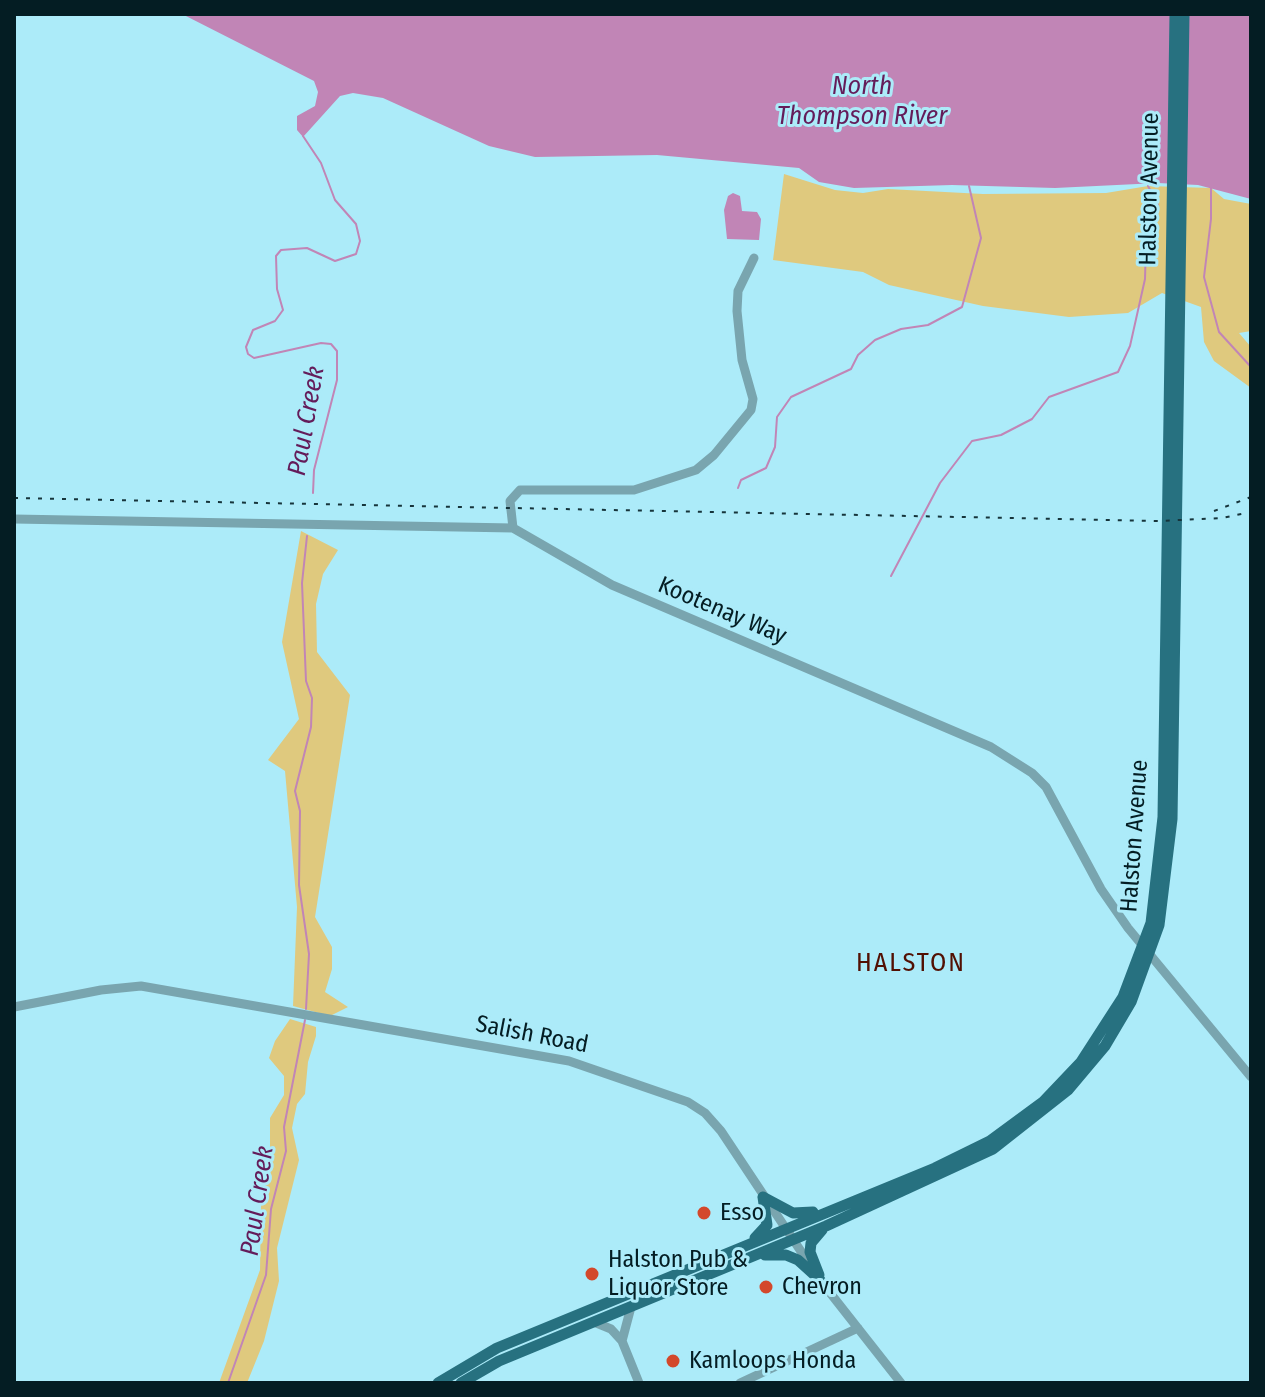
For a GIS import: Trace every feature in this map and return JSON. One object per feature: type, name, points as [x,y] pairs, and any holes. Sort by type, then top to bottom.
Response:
[{"type":"main road","name":"Halston Avenue","points":[[1175,14],[1175,328]]},
{"type":"main road","name":"Halston Avenue","points":[[461,1383],[499,1361],[793,1240],[970,1162],[1023,1130],[1068,1090],[1088,1068],[1131,1002],[1159,925],[1169,867],[1172,496],[1184,14]]},
{"type":"main road","name":"Halston Avenue","points":[[438,1383],[497,1348],[965,1154],[1017,1123],[1081,1062],[1123,997],[1151,923],[1160,866],[1172,549]]},
{"type":"main road","points":[[763,1197],[793,1213],[832,1208]]},
{"type":"main road","points":[[746,1244],[763,1233],[767,1225],[763,1197]]},
{"type":"main road","points":[[820,1280],[810,1252],[811,1243],[826,1226]]},
{"type":"main road","points":[[755,1255],[786,1255],[820,1280]]},
{"type":"street","points":[[513,528],[510,501],[520,490],[634,490],[696,470],[751,410],[753,391],[742,360],[737,311],[738,291],[754,258]]},
{"type":"street","name":"Kootenay Way","points":[[14,519],[513,528],[612,585],[1012,759],[1046,787],[1101,889],[1128,928],[1251,1077]]},
{"type":"street","name":"Salish Road","points":[[14,1007],[90,992],[141,986],[569,1061],[697,1107],[721,1131],[820,1280],[901,1383]]},
{"type":"street","points":[[622,1341],[631,1307]]},
{"type":"street","points":[[594,1322],[611,1329],[622,1341],[639,1383]]},
{"type":"street","points":[[740,1383],[858,1328]]},
{"type":"shaded area","points":[[784,174],[835,190],[863,193],[888,189],[983,194],[1106,193],[1148,186],[1211,188],[1224,199],[1251,204],[1251,331],[1239,333],[1251,347],[1251,388],[1214,361],[1204,342],[1201,307],[1162,293],[1128,313],[1069,317],[983,306],[889,285],[863,272],[773,260]]},
{"type":"shaded area","points":[[301,531],[338,550],[323,574],[316,604],[317,652],[350,695],[315,917],[332,947],[332,969],[325,992],[348,1007],[330,1016],[293,1006],[297,907],[285,771],[268,760],[299,719],[282,642]]},
{"type":"shaded area","points":[[290,1019],[316,1027],[316,1036],[308,1062],[305,1094],[297,1104],[292,1128],[299,1160],[277,1248],[279,1281],[264,1341],[247,1383],[219,1383],[260,1270],[261,1205],[270,1165],[270,1118],[284,1095],[284,1076],[269,1058],[275,1041]]},
{"type":"water","name":"North Thompson River","points":[[182,14],[1251,14],[1251,199],[1198,185],[1158,183],[1055,188],[952,185],[854,188],[819,182],[799,168],[657,155],[535,157],[489,146],[383,98],[353,93],[340,96],[303,137],[297,130],[297,116],[315,106],[318,92],[314,81]]},
{"type":"water","points":[[733,193],[740,196],[742,211],[757,212],[761,219],[759,240],[727,239],[724,210],[728,196]]},
{"type":"waterway","name":"Paul Creek","points":[[303,136],[321,163],[335,200],[356,224],[360,241],[356,254],[335,261],[307,248],[281,250],[276,256],[277,289],[283,310],[275,321],[253,330],[246,347],[248,354],[254,358],[321,343],[331,344],[337,351],[337,380],[314,470],[313,493]]},
{"type":"waterway","points":[[738,488],[741,480],[766,468],[775,447],[777,417],[791,397],[851,369],[858,355],[875,340],[901,329],[928,325],[962,307],[981,238],[969,186]]},
{"type":"waterway","points":[[891,576],[940,483],[972,441],[1001,435],[1032,419],[1049,397],[1118,372],[1130,346],[1145,279],[1146,243],[1158,205],[1148,186]]},
{"type":"waterway","points":[[1211,188],[1211,219],[1204,277],[1219,332],[1251,367]]},
{"type":"waterway","name":"Paul Creek","points":[[306,1009],[309,954],[299,885],[300,811],[295,791],[311,727],[312,698],[306,681],[302,583],[307,536]]},
{"type":"waterway","name":"Paul Creek","points":[[228,1383],[266,1275],[271,1209],[286,1151],[284,1127],[305,1020]]},
{"type":"railway","points":[[1214,511],[1251,497]]},
{"type":"railway","points":[[14,498],[1159,521],[1222,518],[1251,512]]},
{"type":"place","name":"Esso","points":[[704,1213]]},
{"type":"place","name":"Halston Pub & Liquor Store","points":[[592,1274]]},
{"type":"place","name":"Chevron","points":[[766,1287]]},
{"type":"place","name":"Kamloops Honda","points":[[673,1361]]},
{"type":"district","name":"HALSTON","points":[[911,964]]}]
